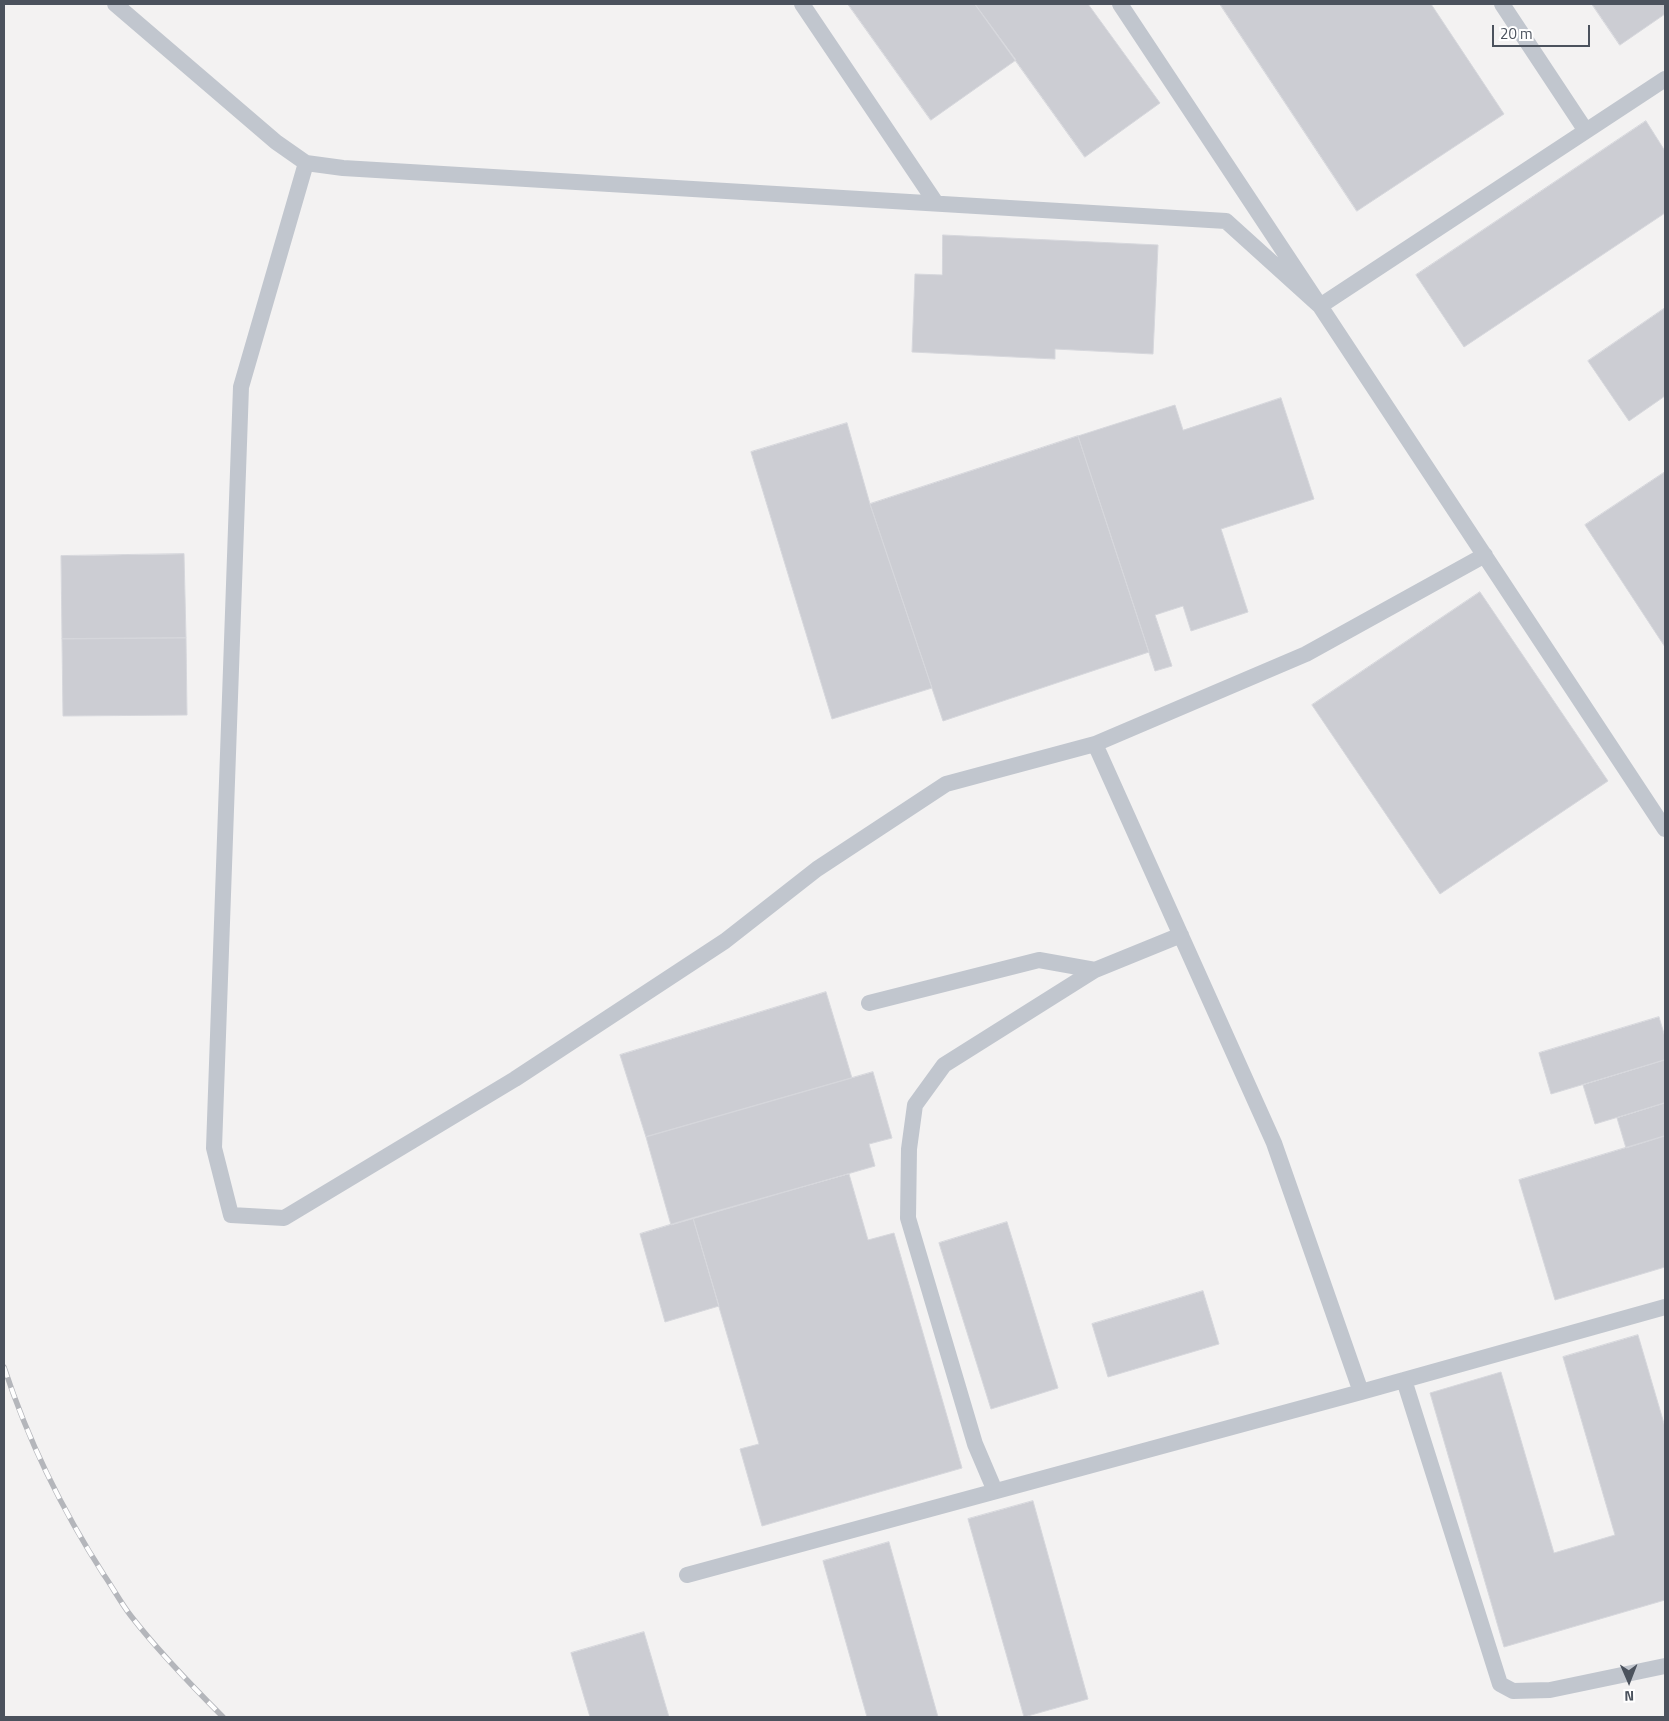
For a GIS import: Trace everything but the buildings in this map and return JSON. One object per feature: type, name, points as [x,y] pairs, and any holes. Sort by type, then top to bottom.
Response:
[{"type":"lane","points":[[115,4],[276,142],[306,163],[343,168],[1226,221],[1320,306]]},
{"type":"lane","points":[[802,4],[936,204]]},
{"type":"lane","points":[[1120,4],[1486,555],[1665,829]]},
{"type":"lane","points":[[1502,4],[1586,131]]},
{"type":"lane","points":[[1320,306],[1665,79]]},
{"type":"lane","points":[[306,163],[242,386],[214,1148],[232,1215],[284,1218],[482,1099],[725,941],[817,869],[946,784],[1095,744],[1306,654],[1486,555]]},
{"type":"lane","points":[[1095,744],[1274,1144],[1361,1392]]},
{"type":"lane","points":[[995,1491],[975,1444],[908,1218],[909,1149],[915,1105],[944,1065],[1095,970],[1181,935]]},
{"type":"lane","points":[[869,1002],[1039,960],[1095,970]]},
{"type":"lane","points":[[687,1576],[1665,1307]]},
{"type":"lane","points":[[1404,1380],[1500,1684],[1513,1691],[1550,1690],[1665,1666]]},
{"type":"railway","points":[[4,1367],[13,1394],[47,1474],[74,1525],[104,1575],[127,1611],[142,1629],[223,1717]]}]
